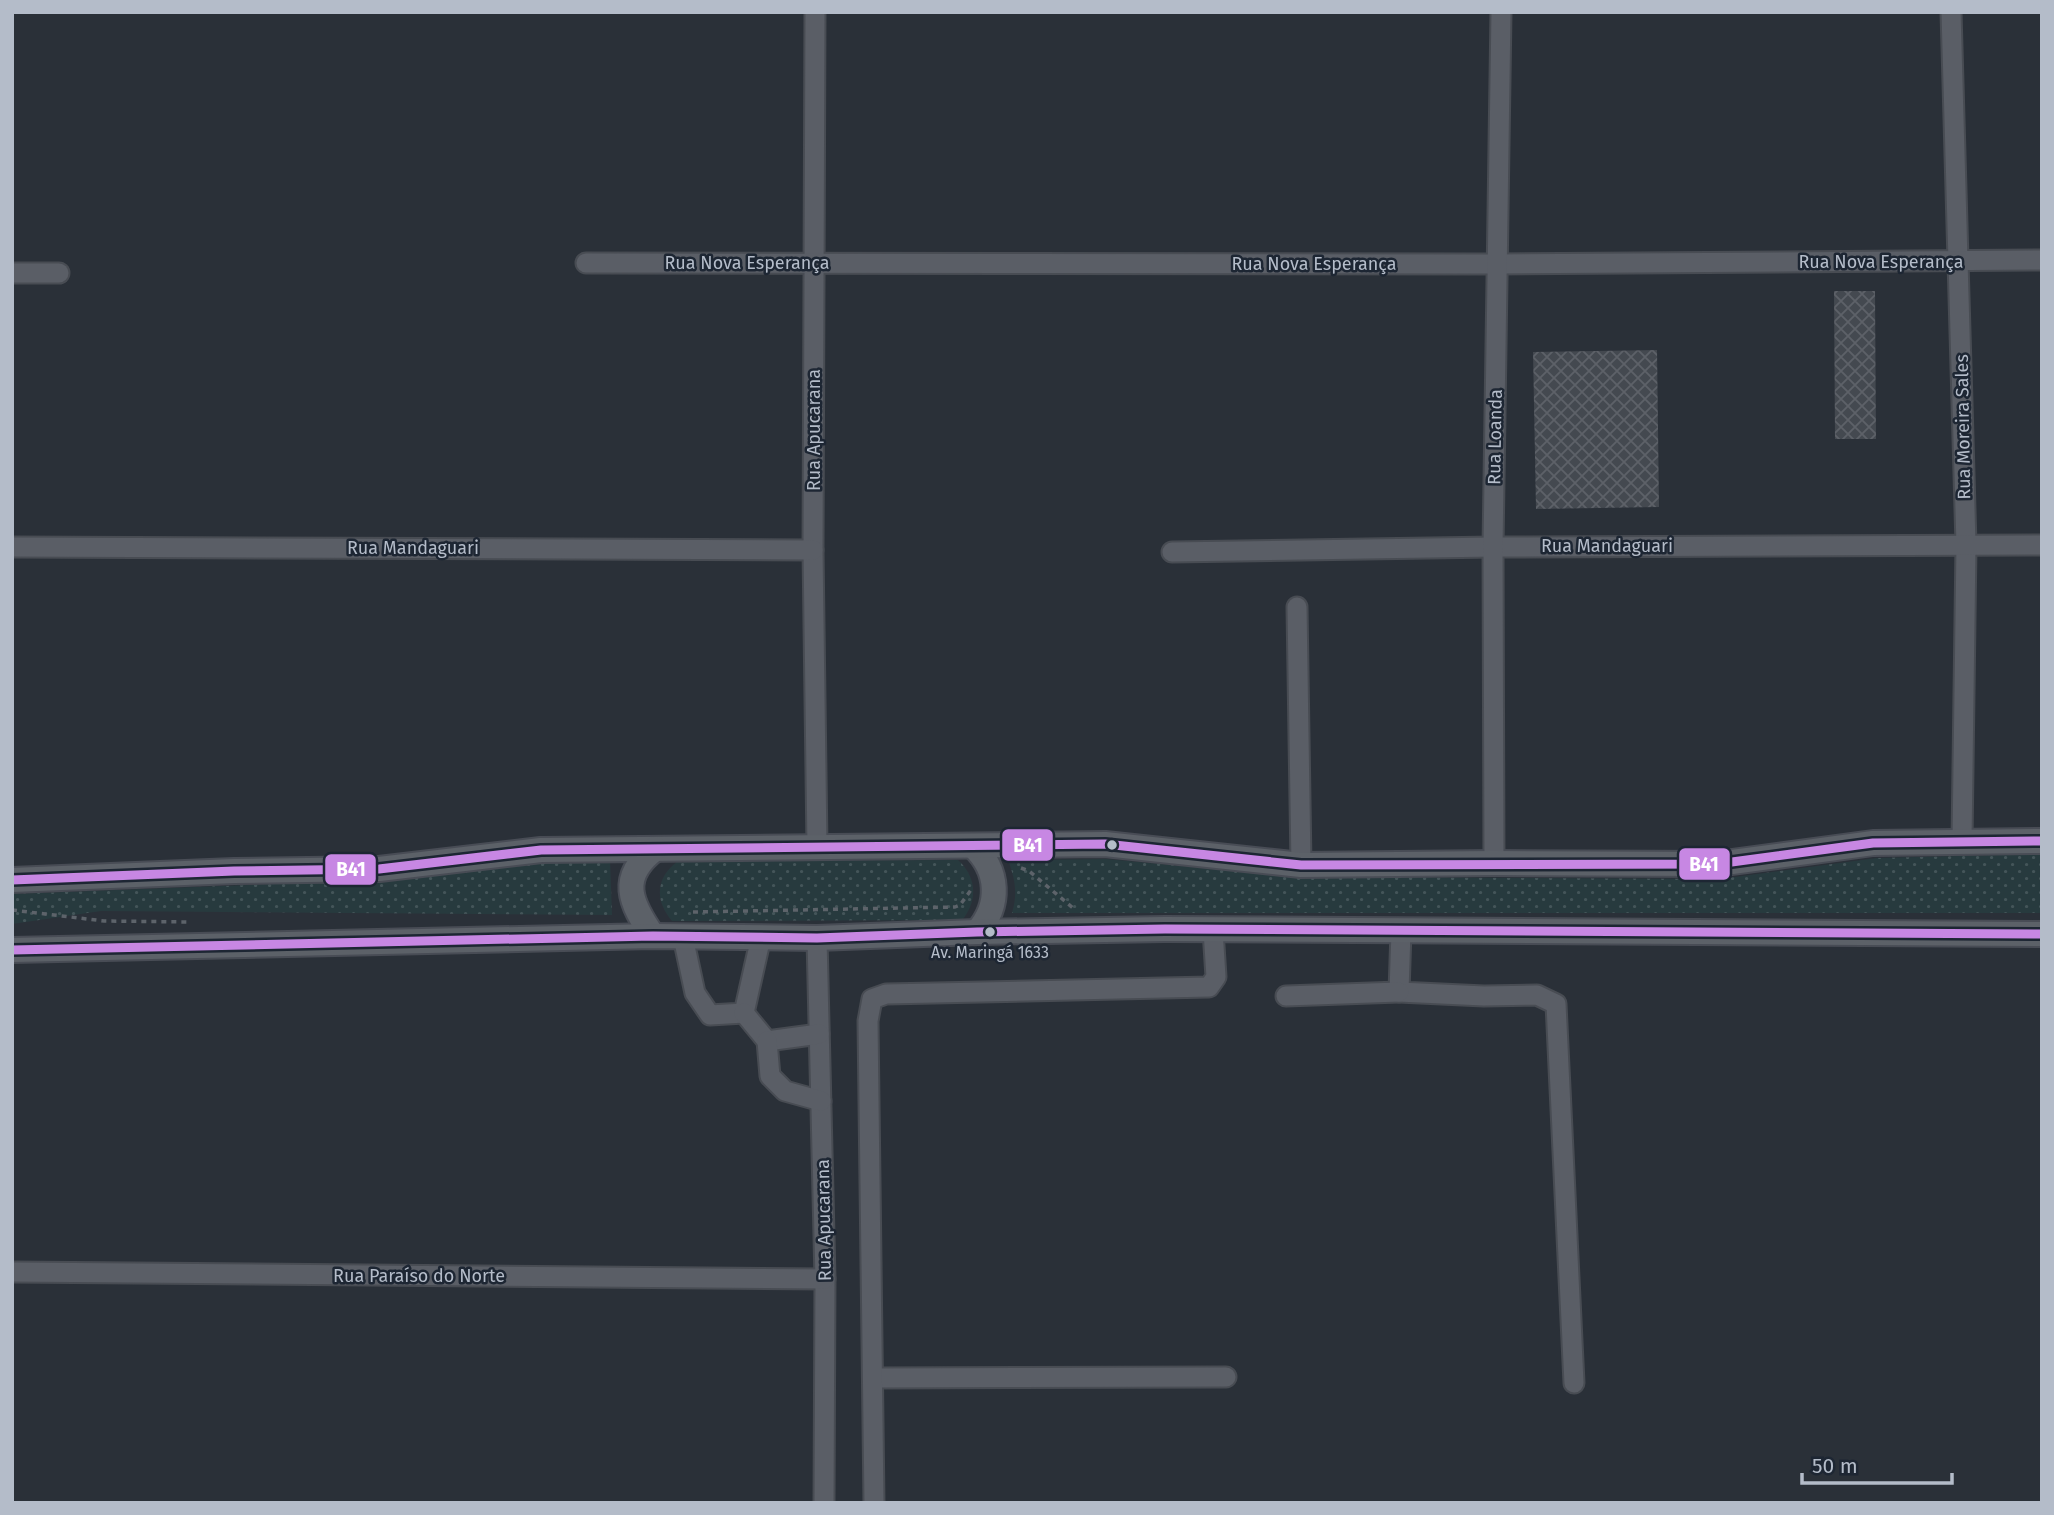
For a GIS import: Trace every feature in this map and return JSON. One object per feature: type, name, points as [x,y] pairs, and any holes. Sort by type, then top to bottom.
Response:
[{"type":"main road","points":[[12,880],[234,871],[379,869],[541,850],[1105,844],[1301,865],[1717,864],[1873,843],[2042,841]]},
{"type":"main road","points":[[973,846],[986,862],[994,881],[995,892],[990,914],[977,932]]},
{"type":"main road","points":[[653,936],[636,912],[631,893],[633,874],[641,860],[655,849]]},
{"type":"main road","points":[[12,950],[653,936],[683,925],[761,937],[817,938],[977,932],[1213,930],[2042,934]]},
{"type":"street","name":"Rua Apucarana","points":[[815,12],[813,550],[817,847]]},
{"type":"street","name":"Rua Loanda","points":[[1494,863],[1493,547],[1501,12]]},
{"type":"street","name":"Rua Moreira Sales","points":[[1951,12],[1966,545],[1962,842]]},
{"type":"street","name":"Rua Nova Esperança","points":[[586,263],[1496,264],[2042,260]]},
{"type":"street","points":[[12,273],[60,273]]},
{"type":"street","name":"Rua Mandaguari","points":[[1172,552],[1493,547],[2042,545]]},
{"type":"street","name":"Rua Mandaguari","points":[[12,547],[813,550]]},
{"type":"street","points":[[1297,607],[1301,865]]},
{"type":"street","points":[[683,925],[695,993],[710,1015],[744,1013]]},
{"type":"street","points":[[874,1503],[867,1021],[872,999],[886,995],[1209,987],[1216,976],[1213,930]]},
{"type":"street","points":[[1399,992],[1401,931]]},
{"type":"street","points":[[744,1013],[761,937]]},
{"type":"street","name":"Rua Apucarana","points":[[817,938],[825,1279],[824,1503]]},
{"type":"street","points":[[1286,996],[1399,992],[1484,996],[1537,995],[1556,1004],[1574,1383]]},
{"type":"street","points":[[744,1013],[767,1041],[770,1076],[785,1091],[821,1101]]},
{"type":"street","points":[[767,1041],[819,1034]]},
{"type":"street","name":"Rua Paraíso do Norte","points":[[12,1272],[825,1279]]},
{"type":"street","points":[[873,1378],[1226,1377]]},
{"type":"path","points":[[683,925],[956,907],[971,890]]},
{"type":"green space","points":[[2042,854],[2042,913],[1012,913],[1015,886],[1008,860],[1106,859],[1300,877],[1720,879],[1877,858]]},
{"type":"green space","points":[[540,859],[610,859],[612,915],[101,911],[12,924],[12,894],[379,880]]},
{"type":"green space","points":[[958,860],[969,874],[973,889],[971,905],[962,920],[672,921],[660,897],[665,874],[678,861]]},
{"type":"building","points":[[1834,291],[1875,291],[1876,439],[1835,439]]},
{"type":"building","points":[[1657,350],[1659,507],[1536,509],[1533,352]]},
{"type":"transit line","name":"B41","points":[[12,880],[234,871],[379,869],[541,850],[1105,844],[1301,865],[1717,864],[1873,843],[2042,841]]},
{"type":"transit line","name":"B41","points":[[12,950],[653,936],[817,938],[1165,929],[2042,934]]},
{"type":"place","name":"Av. Maringá 1633","points":[[990,932]]}]
